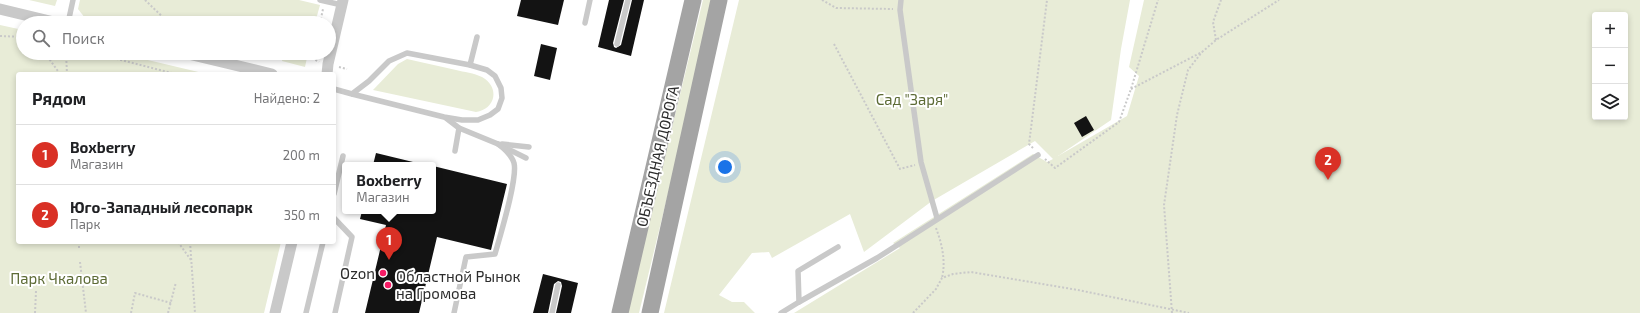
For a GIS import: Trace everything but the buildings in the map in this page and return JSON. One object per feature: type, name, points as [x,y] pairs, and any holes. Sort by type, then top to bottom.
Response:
[{"type":"main road","name":"ОБЪЕЗДНАЯ ДОРОГА","points":[[620,313],[693,0]]},
{"type":"main road","name":"ОБЪЕЗДНАЯ ДОРОГА","points":[[650,313],[720,0]]},
{"type":"street","points":[[336,31],[343,3]]},
{"type":"street","points":[[0,9],[29,16]]},
{"type":"street","points":[[213,60],[264,72]]},
{"type":"street","points":[[327,72],[329,60]]},
{"type":"street","points":[[275,313],[292,244]]},
{"type":"lane","points":[[70,16],[74,0]]},
{"type":"lane","points":[[585,23],[590,0]]},
{"type":"lane","points":[[617,44],[628,0]]},
{"type":"lane","points":[[901,0],[900,10],[921,162],[937,218]]},
{"type":"lane","points":[[323,1],[343,3]]},
{"type":"lane","points":[[470,65],[477,37]]},
{"type":"lane","points":[[336,90],[352,94],[462,120],[478,120],[490,115],[498,108],[502,98],[501,88],[495,76],[487,70],[470,65],[407,53],[389,61],[370,81],[352,94]]},
{"type":"lane","points":[[444,116],[459,128],[498,144],[526,158]]},
{"type":"lane","points":[[455,151],[459,128]]},
{"type":"lane","points":[[498,144],[529,147]]},
{"type":"lane","points":[[454,313],[466,258],[495,254],[515,174],[513,161],[510,155],[498,144]]},
{"type":"lane","points":[[781,313],[877,258],[1038,154]]},
{"type":"lane","points":[[336,179],[343,156]]},
{"type":"lane","points":[[335,313],[352,237],[336,220]]},
{"type":"lane","points":[[306,313],[323,244]]},
{"type":"lane","points":[[799,302],[798,271],[838,247]]},
{"type":"lane","points":[[552,313],[558,285]]},
{"type":"path","points":[[145,0],[162,16]]},
{"type":"path","points":[[822,0],[836,8],[900,10]]},
{"type":"path","points":[[1047,0],[1029,144],[1038,154],[1055,168],[1119,122],[1131,89],[1158,0]]},
{"type":"path","points":[[1216,40],[1213,22],[1221,0]]},
{"type":"path","points":[[1172,313],[1173,309],[1164,205],[1177,115],[1188,70],[1202,52],[1216,40],[1279,0]]},
{"type":"path","points":[[321,16],[323,1]]},
{"type":"path","points":[[0,36],[16,37]]},
{"type":"path","points":[[834,44],[900,169],[921,162]]},
{"type":"path","points":[[1131,89],[1202,52]]},
{"type":"path","points":[[50,60],[59,72]]},
{"type":"path","points":[[66,60],[67,72]]},
{"type":"path","points":[[121,60],[168,72]]},
{"type":"path","points":[[913,313],[936,289],[942,278],[944,260],[940,237],[936,229],[937,218]]},
{"type":"path","points":[[78,244],[79,250]]},
{"type":"path","points":[[179,244],[192,261]]},
{"type":"path","points":[[190,244],[195,313]]},
{"type":"path","points":[[80,262],[86,313]]},
{"type":"path","points":[[942,278],[953,274],[971,272],[1078,290],[1189,313]]},
{"type":"path","points":[[168,313],[176,282]]},
{"type":"path","points":[[35,313],[36,291]]},
{"type":"path","points":[[131,313],[135,293],[171,304]]},
{"type":"green space","points":[[29,0],[57,0],[55,6]]},
{"type":"green space","points":[[80,0],[299,0],[320,5],[317,16],[83,16],[78,9]]},
{"type":"green space","points":[[703,0],[715,0],[639,313],[627,313]]},
{"type":"green space","name":"Сад \"Заря\"","points":[[739,0],[1130,0],[1121,49],[1111,120],[1058,156],[1127,116],[1139,76],[1129,67],[1144,0],[1640,0],[1640,313],[794,313],[900,248],[893,243],[1033,154],[1047,162],[1053,159],[1035,141],[932,201],[864,252],[850,214],[772,258],[769,252],[752,253],[719,295],[732,302],[744,302],[755,313],[664,313]]},
{"type":"green space","name":"Парк Чкалова","points":[[0,25],[16,28],[16,60],[148,60],[199,72],[16,72],[16,244],[281,244],[264,313],[0,313]]},
{"type":"green space","points":[[407,59],[482,77],[488,81],[491,86],[493,97],[491,102],[488,107],[476,112],[373,90],[398,64]]},
{"type":"green space","points":[[282,60],[306,60],[305,67]]},
{"type":"place","name":"Юго-Западный лесопарк","points":[[1328,180]]},
{"type":"place","name":"Boxberry","points":[[389,260]]},
{"type":"place","name":"Ozon","points":[[383,273]]},
{"type":"place","name":"Областной Рынок на Громова","points":[[388,285]]}]
